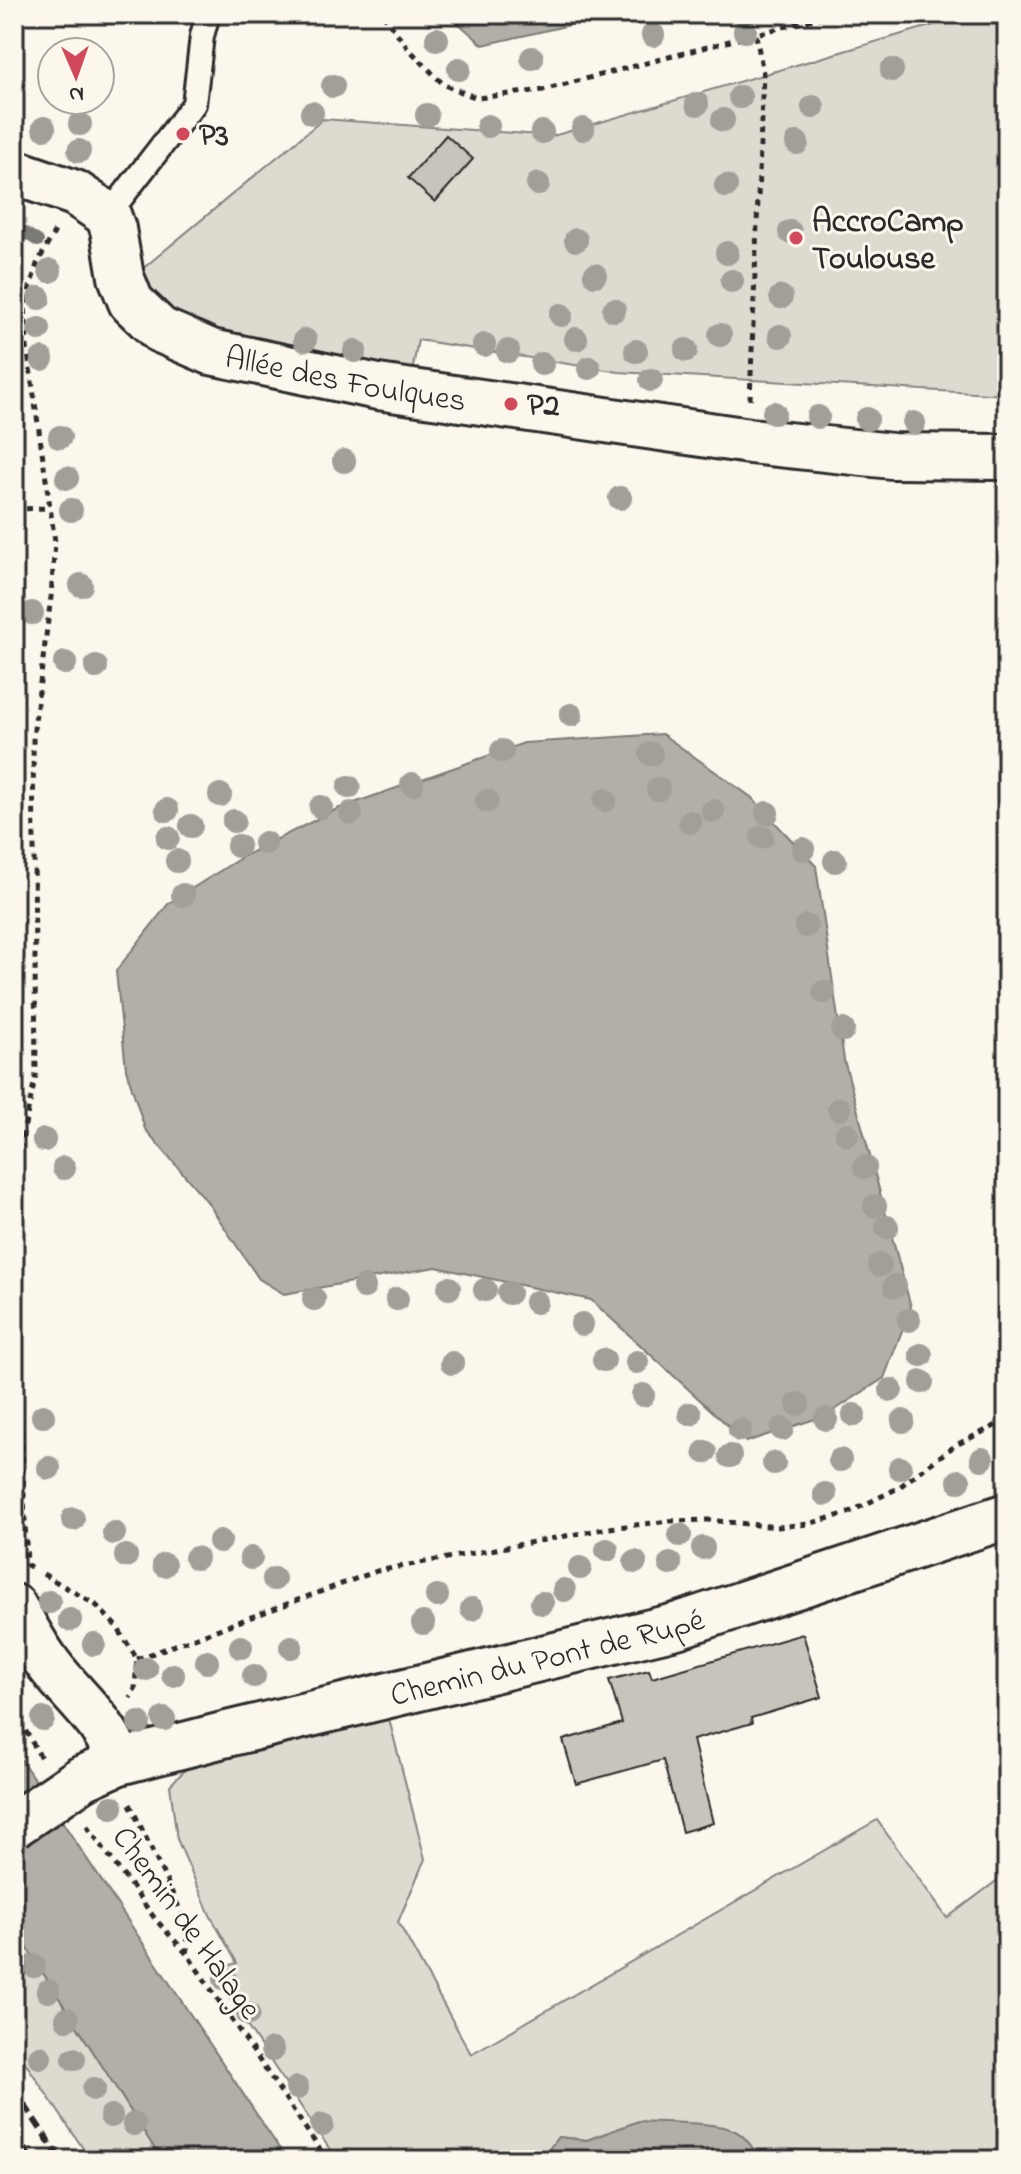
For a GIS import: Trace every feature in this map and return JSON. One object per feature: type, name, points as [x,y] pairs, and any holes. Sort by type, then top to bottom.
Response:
[{"type":"street","points":[[14,172],[92,204]]},
{"type":"street","name":"Allée des Foulques","points":[[92,204],[113,229],[121,277],[131,302],[160,330],[211,352],[378,387],[750,441],[892,456],[1007,457]]},
{"type":"street","name":"Chemin du Pont de Rupé","points":[[102,1756],[676,1626],[1007,1516]]},
{"type":"street","points":[[14,1607],[102,1756],[14,1825]]},
{"type":"lane","points":[[92,204],[194,104],[202,36],[208,14]]},
{"type":"path","points":[[303,19],[313,14]]},
{"type":"path","points":[[383,14],[407,47],[444,85],[477,98],[543,90],[833,14]]},
{"type":"path","points":[[750,441],[763,73],[756,35]]},
{"type":"path","points":[[92,204],[37,264],[25,305],[27,347],[55,542],[33,737],[36,1075],[18,1156],[18,1363],[27,1565],[96,1605],[117,1627],[137,1659],[135,1689],[102,1756],[122,1785],[184,1918],[188,1933],[187,1954]]},
{"type":"path","points":[[14,509],[50,508]]},
{"type":"path","points":[[137,1659],[377,1571],[609,1528],[670,1521],[708,1520],[777,1527],[808,1524],[848,1513],[898,1488],[954,1446],[1007,1420]]},
{"type":"path","points":[[14,1710],[42,1761]]},
{"type":"path","name":"Chemin de Halage","points":[[85,1823],[156,1920],[187,1954],[327,2160]]},
{"type":"shaded area","points":[[448,14],[618,14],[483,45]]},
{"type":"shaded area","points":[[971,14],[1007,14],[1007,395],[619,372],[418,340],[412,373],[182,324],[135,275],[323,119],[553,136]]},
{"type":"shaded area","points":[[662,734],[751,797],[816,866],[844,1060],[911,1307],[884,1378],[827,1415],[746,1442],[591,1300],[436,1267],[284,1294],[259,1279],[206,1200],[145,1129],[126,1069],[116,971],[169,903],[242,857],[337,809],[524,743]]},
{"type":"shaded area","points":[[388,1715],[425,1859],[398,1922],[471,2054],[877,1820],[947,1918],[1007,1873],[1007,2160],[758,2160],[757,2153],[639,2121],[587,2140],[558,2137],[541,2160],[337,2160],[233,2005],[217,1969],[237,1963],[210,1915],[177,1839],[170,1785],[195,1760]]},
{"type":"shaded area","points":[[14,1749],[287,2160],[162,2160],[14,1927]]},
{"type":"shaded area","points":[[14,1927],[162,2160],[91,2160],[14,2046]]},
{"type":"shaded area","points":[[639,2121],[726,2128],[739,2133],[746,2140],[758,2160],[541,2160],[558,2137],[587,2140]]},
{"type":"building","points":[[446,135],[473,159],[435,202],[408,178]]},
{"type":"building","points":[[803,1634],[822,1697],[751,1718],[752,1723],[693,1740],[713,1823],[682,1832],[663,1760],[576,1784],[563,1740],[622,1723],[609,1680],[649,1670],[652,1678]]},
{"type":"waterway","points":[[14,226],[38,241]]},
{"type":"railway","points":[[14,2089],[61,2160]]},
{"type":"railway","points":[[14,2134],[32,2160]]},
{"type":"place","name":"P3","points":[[183,134]]},
{"type":"place","name":"AccroCamp Toulouse","points":[[796,238]]},
{"type":"place","name":"P2","points":[[511,404]]}]
